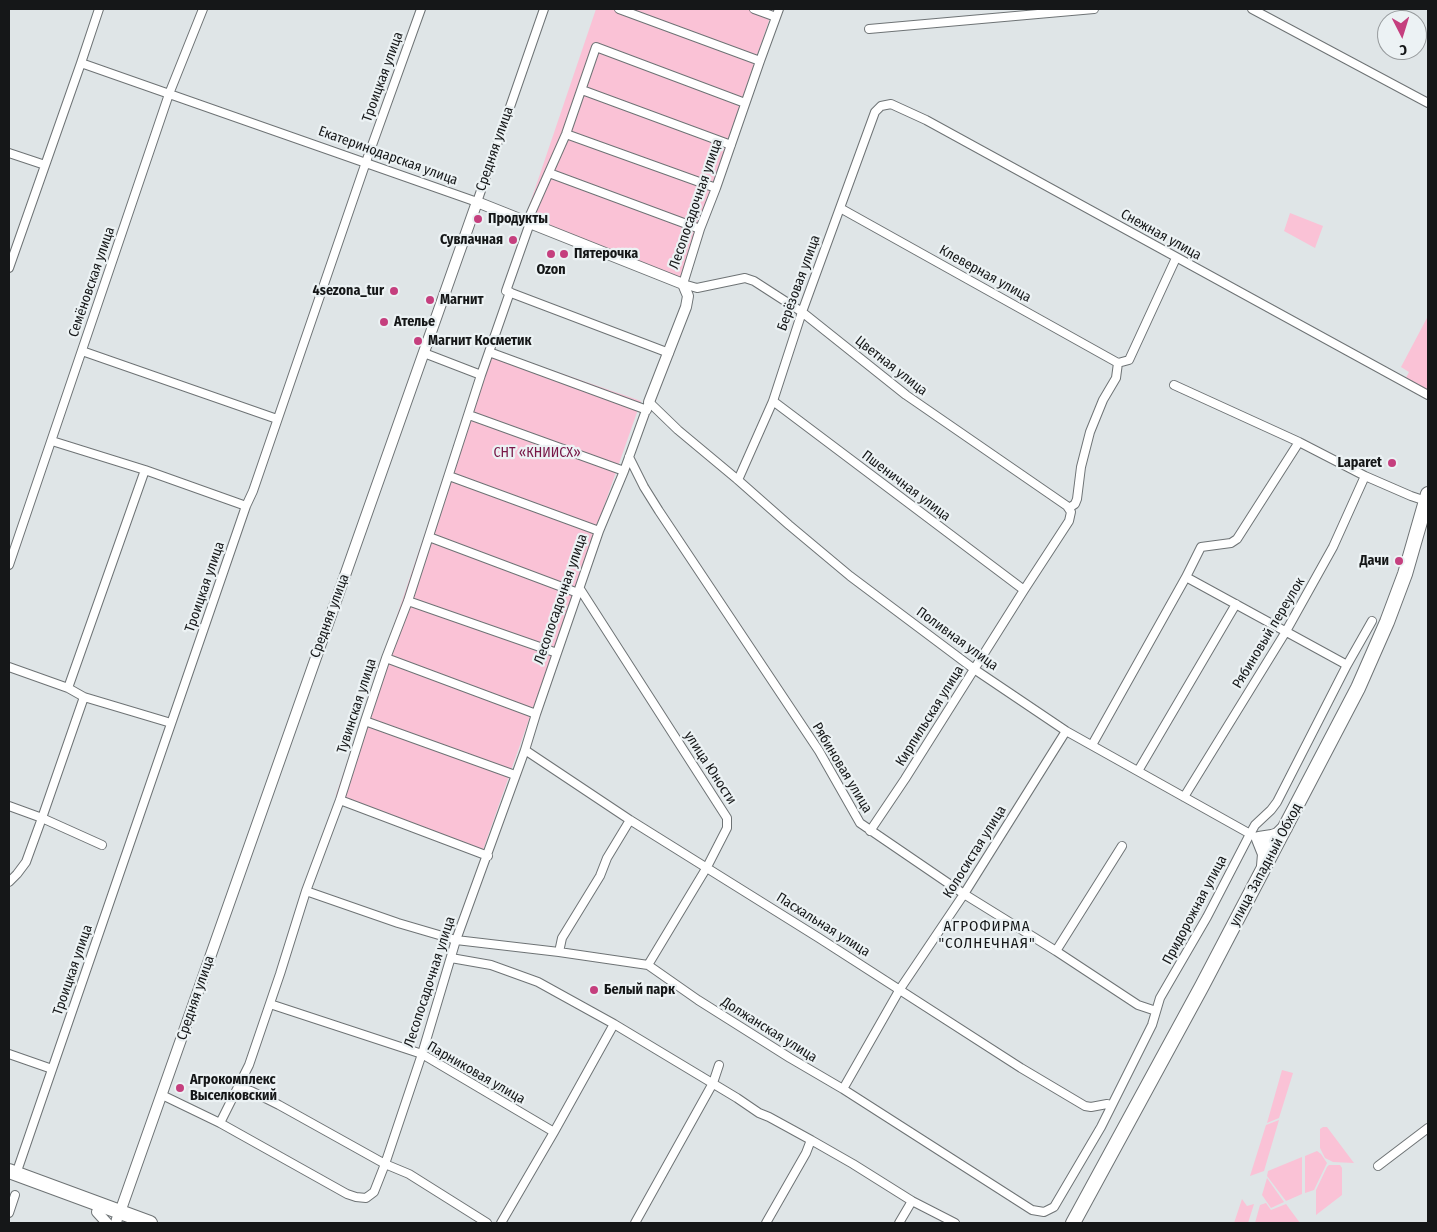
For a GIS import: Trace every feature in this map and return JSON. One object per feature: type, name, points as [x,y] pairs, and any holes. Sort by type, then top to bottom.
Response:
[{"type":"highway","name":"улица Западный Обход","points":[[1073,1223],[1264,870],[1279,849],[1287,825],[1366,672],[1405,574],[1427,497]]},
{"type":"highway","name":"улица Западный Обход","points":[[1080,1223],[1365,691],[1413,575],[1428,524]]},
{"type":"highway","points":[[1264,870],[1265,854],[1254,836],[1278,835],[1287,825]]},
{"type":"highway","points":[[11,1175],[118,1220],[150,1223]]},
{"type":"highway","points":[[11,1175],[118,1220]]},
{"type":"street","points":[[9,268],[99,9]]},
{"type":"street","name":"Семёновская улица","points":[[9,565],[169,94],[203,9]]},
{"type":"street","name":"Троицкая улица","points":[[11,1175],[52,1069],[246,506],[253,491],[366,162],[421,9]]},
{"type":"street","name":"Средняя улица","points":[[118,1220],[544,9]]},
{"type":"street","points":[[619,9],[760,61]]},
{"type":"street","points":[[754,9],[778,13]]},
{"type":"street","points":[[869,29],[1094,9]]},
{"type":"street","points":[[1252,9],[1428,103]]},
{"type":"street","name":"Лесопосадочная улица","points":[[220,1123],[347,1194],[366,1198],[374,1192],[422,1054],[456,940],[488,856],[599,531],[624,471],[686,307],[688,296],[683,284],[700,229],[778,13]]},
{"type":"street","name":"Тувинская улица","points":[[220,1123],[249,1065],[306,891],[340,800],[386,658],[408,601],[489,352],[528,222],[566,134],[596,47],[745,103]]},
{"type":"street","name":"Екатеринодарская улица","points":[[81,63],[477,202],[683,284]]},
{"type":"street","points":[[582,90],[731,145]]},
{"type":"street","name":"Берёзовая улица","points":[[738,480],[772,401],[802,312],[875,112],[881,106],[891,104]]},
{"type":"street","name":"Снежная улица","points":[[891,104],[926,120],[1428,396]]},
{"type":"street","points":[[566,134],[716,188]]},
{"type":"street","points":[[9,153],[45,165]]},
{"type":"street","points":[[550,173],[700,229]]},
{"type":"street","name":"Клеверная улица","points":[[840,208],[1118,363]]},
{"type":"street","points":[[1118,363],[1129,360],[1176,258]]},
{"type":"street","name":"Цветная улица","points":[[683,284],[698,288],[745,278],[754,281],[802,312],[906,396],[1070,510]]},
{"type":"street","points":[[508,291],[669,353]]},
{"type":"street","points":[[82,351],[277,419]]},
{"type":"street","points":[[489,352],[648,406]]},
{"type":"street","points":[[424,353],[481,374]]},
{"type":"street","name":"Кирпильская улица","points":[[870,831],[1069,521],[1070,510],[1077,499],[1081,467],[1090,432],[1116,378],[1118,363]]},
{"type":"street","points":[[1174,385],[1299,442],[1365,476],[1411,496],[1427,497]]},
{"type":"street","name":"Пшеничная улица","points":[[772,401],[1024,590]]},
{"type":"street","name":"Поливная улица","points":[[648,406],[850,576],[974,669],[1066,731],[1279,849]]},
{"type":"street","points":[[469,415],[624,471]]},
{"type":"street","points":[[52,441],[145,470],[246,506]]},
{"type":"street","points":[[1092,745],[1201,547],[1231,543],[1237,540],[1299,442]]},
{"type":"street","name":"Рябиновая улица","points":[[629,456],[644,487],[659,511],[819,751],[860,823],[964,894],[1138,1005],[1156,1010]]},
{"type":"street","points":[[68,688],[145,470]]},
{"type":"street","points":[[449,476],[599,531]]},
{"type":"street","name":"Рябиновый переулок","points":[[1184,797],[1285,633],[1333,547],[1365,476]]},
{"type":"street","points":[[428,537],[579,591]]},
{"type":"street","points":[[1186,577],[1285,633],[1347,665]]},
{"type":"street","name":"улица Юности","points":[[579,591],[727,818],[727,828],[707,867],[648,966]]},
{"type":"street","points":[[408,601],[558,653]]},
{"type":"street","points":[[1138,771],[1236,604]]},
{"type":"street","name":"Придорожная улица","points":[[1044,1212],[1054,1207],[1101,1127],[1152,1025],[1160,998],[1254,836],[1255,825],[1277,802],[1347,665],[1372,621]]},
{"type":"street","points":[[386,658],[536,714]]},
{"type":"street","points":[[9,667],[68,688],[84,697],[171,723]]},
{"type":"street","points":[[9,882],[26,862],[84,697]]},
{"type":"street","points":[[365,721],[515,775]]},
{"type":"street","name":"Колосистая улица","points":[[843,1089],[900,989],[964,894],[1066,731]]},
{"type":"street","name":"Пасхальная улица","points":[[525,750],[630,820],[900,989],[1021,1068],[1085,1106],[1111,1105]]},
{"type":"street","points":[[340,800],[488,856]]},
{"type":"street","points":[[9,806],[42,818],[102,845]]},
{"type":"street","points":[[559,952],[562,938],[600,876],[607,858],[630,820]]},
{"type":"street","points":[[1056,951],[1122,846]]},
{"type":"street","name":"Должанская улица","points":[[306,891],[398,923],[456,940],[559,952],[648,966],[773,1048],[843,1089],[1032,1210],[1044,1212]]},
{"type":"street","points":[[451,958],[491,965],[538,982],[614,1024],[713,1083],[759,1113],[770,1117],[811,1140],[912,1201],[955,1223]]},
{"type":"street","name":"Парниковая улица","points":[[270,1004],[422,1054],[554,1132]]},
{"type":"street","points":[[502,1223],[614,1024]]},
{"type":"street","points":[[9,1054],[52,1069]]},
{"type":"street","points":[[635,1223],[713,1083],[719,1065]]},
{"type":"street","points":[[238,1087],[251,1091],[279,1105],[385,1164],[409,1174],[487,1223]]},
{"type":"street","points":[[162,1095],[220,1123]]},
{"type":"street","points":[[1378,1166],[1428,1128]]},
{"type":"street","points":[[766,1223],[806,1153],[811,1140]]},
{"type":"street","points":[[9,1213],[15,1195]]},
{"type":"street","points":[[899,1223],[912,1201]]},
{"type":"green space","points":[[596,9],[773,9],[678,284],[523,224]]},
{"type":"green space","points":[[1290,213],[1323,226],[1315,248],[1284,231]]},
{"type":"green space","points":[[1428,316],[1428,393],[1405,380],[1409,372],[1401,367]]},
{"type":"green space","name":"СНТ «КНИИСХ»","points":[[488,348],[641,401],[483,850],[336,795]]},
{"type":"green space","points":[[1282,1070],[1293,1073],[1279,1118],[1267,1123]]},
{"type":"green space","points":[[1279,1120],[1264,1171],[1250,1176],[1266,1125]]},
{"type":"green space","points":[[1327,1127],[1354,1163],[1333,1162],[1325,1158],[1320,1148],[1320,1129]]},
{"type":"green space","points":[[1317,1151],[1327,1163],[1314,1190],[1305,1193],[1305,1156]]},
{"type":"green space","points":[[1302,1157],[1302,1194],[1286,1201],[1267,1176],[1268,1171]]},
{"type":"green space","points":[[1329,1165],[1340,1165],[1342,1168],[1342,1195],[1316,1215],[1316,1190]]},
{"type":"green space","points":[[1267,1178],[1284,1202],[1271,1208],[1262,1195]]},
{"type":"green space","points":[[1242,1199],[1247,1206],[1254,1204],[1248,1223],[1234,1223]]},
{"type":"green space","points":[[1266,1203],[1271,1210],[1286,1204],[1300,1223],[1255,1223],[1260,1205]]},
{"type":"place","name":"Продукты","points":[[478,219]]},
{"type":"place","name":"Сувлачная","points":[[513,240]]},
{"type":"place","name":"Ozon","points":[[551,254]]},
{"type":"place","name":"Пятерочка","points":[[564,254]]},
{"type":"place","name":"4sezona_tur","points":[[394,291]]},
{"type":"place","name":"Магнит","points":[[430,300]]},
{"type":"place","name":"Ателье","points":[[384,322]]},
{"type":"place","name":"Магнит Косметик","points":[[418,341]]},
{"type":"place","name":"Laparet","points":[[1392,463]]},
{"type":"place","name":"Дачи","points":[[1399,561]]},
{"type":"place","name":"Белый парк","points":[[594,990]]},
{"type":"place","name":"Агрокомплекс Выселковский","points":[[180,1088]]},
{"type":"district","name":"АГРОФИРМА \"СОЛНЕЧНАЯ\"","points":[[987,936]]}]
